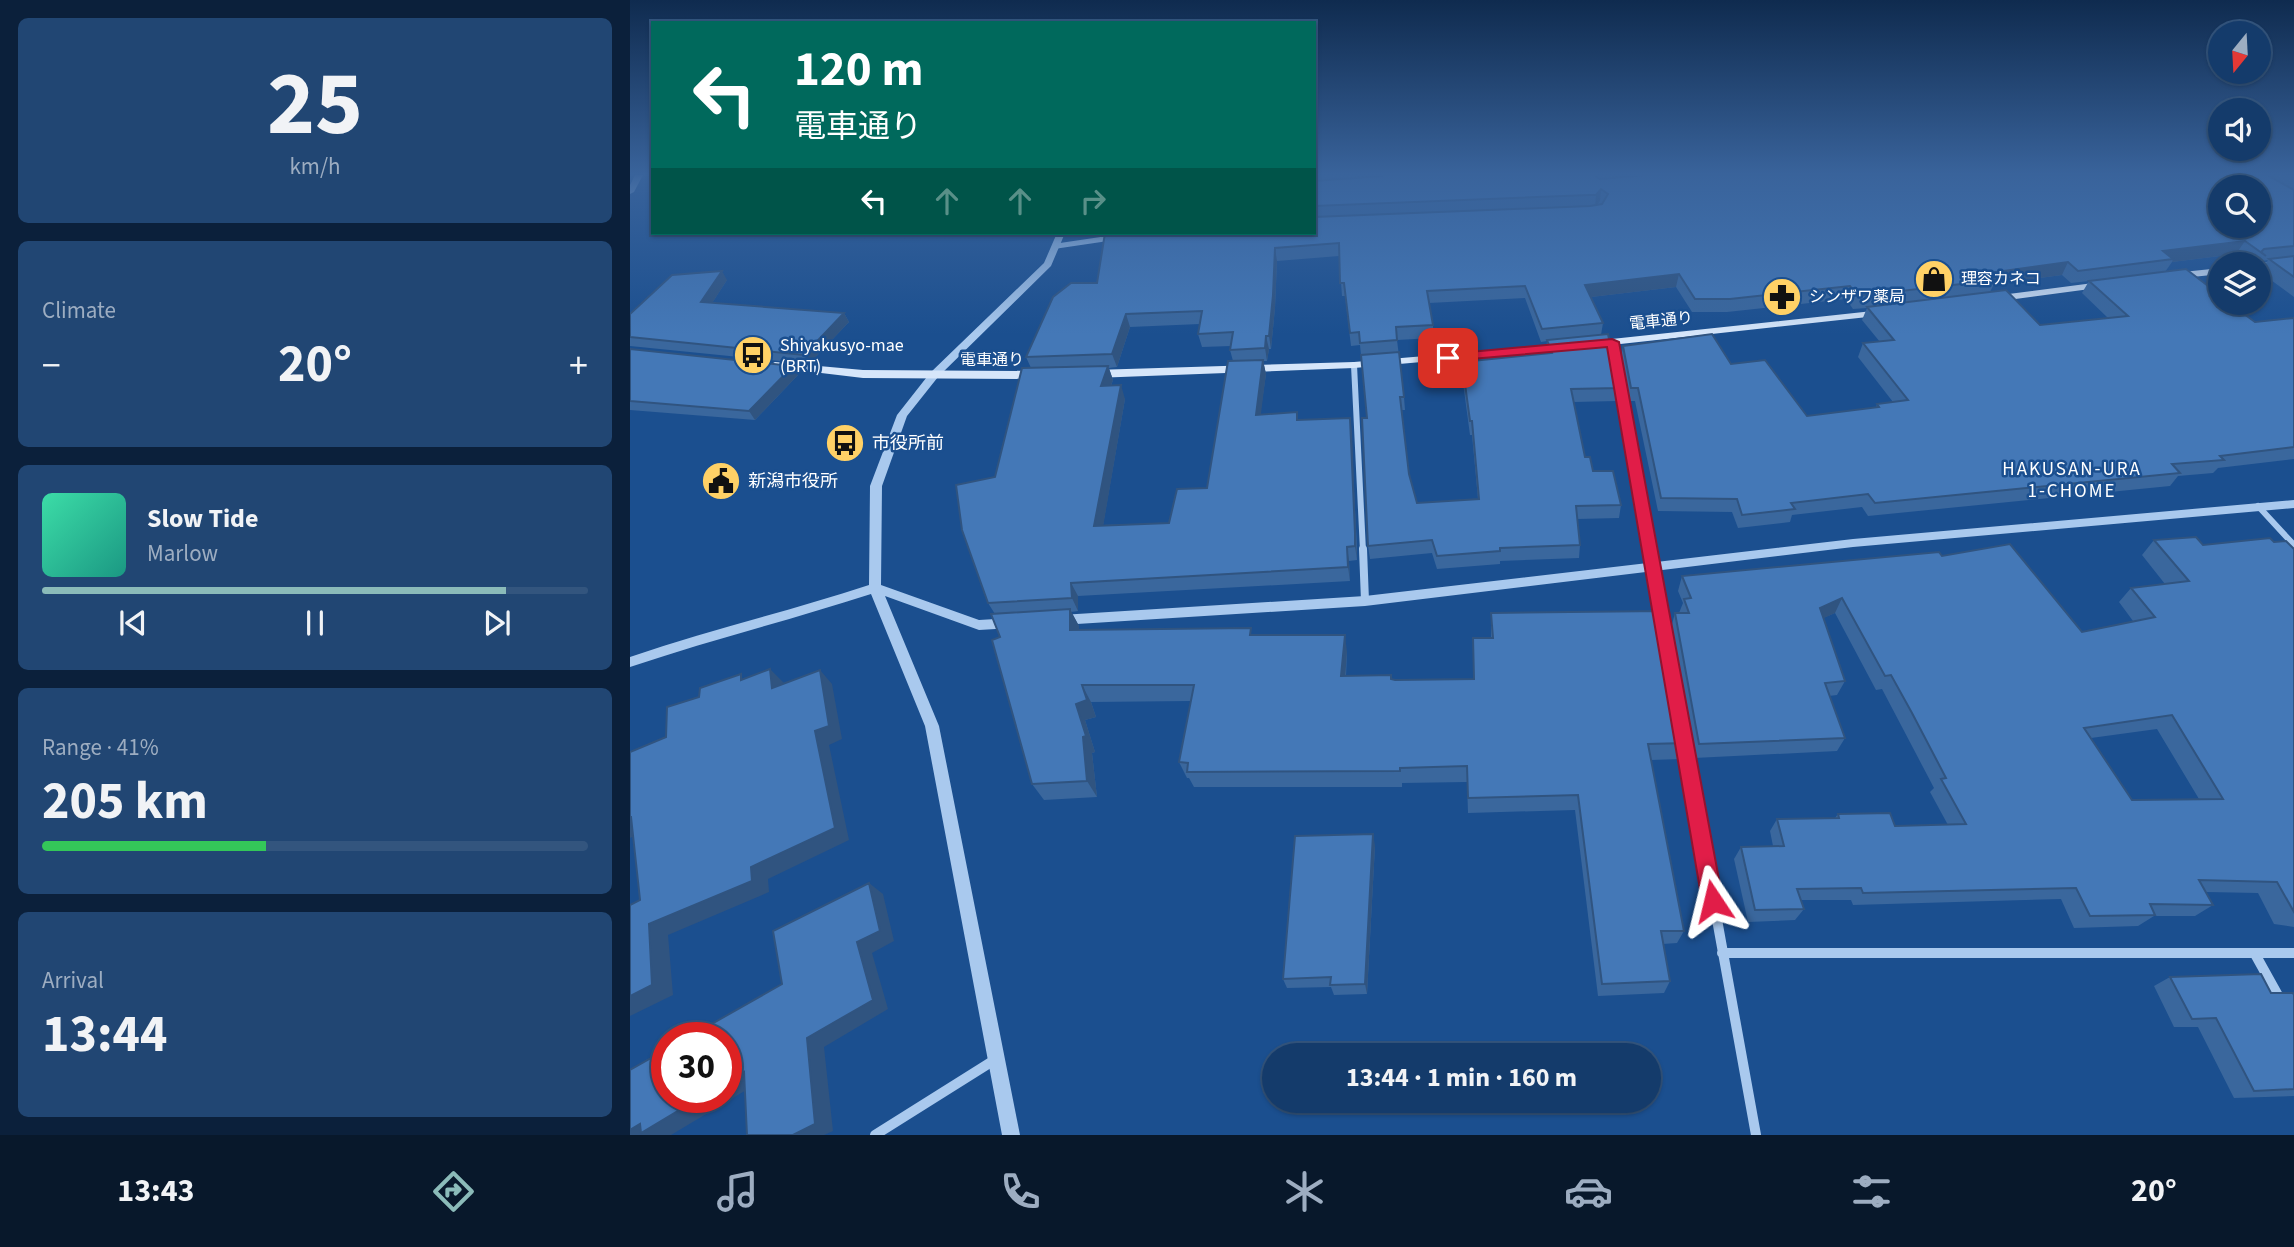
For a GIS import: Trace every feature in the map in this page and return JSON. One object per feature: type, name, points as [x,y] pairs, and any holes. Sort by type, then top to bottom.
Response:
[{"type":"main road","points":[[2271,265],[2294,262]]},
{"type":"main road","points":[[2167,277],[2208,272]]},
{"type":"main road","points":[[1975,302],[2112,284]]},
{"type":"main road","name":"電車通り","points":[[1079,374],[1354,365],[1612,342],[1892,312]]},
{"type":"main road","name":"電車通り","points":[[767,364],[863,374],[1051,375]]},
{"type":"street","points":[[1011,1135],[933,726],[875,589],[876,486],[902,415],[934,375],[1048,264],[1060,235]]},
{"type":"street","points":[[1057,246],[1124,237]]},
{"type":"street","points":[[1612,342],[1664,633]]},
{"type":"street","points":[[1354,365],[1365,601]]},
{"type":"street","points":[[1048,621],[1365,601],[1853,543],[2294,504]]},
{"type":"street","points":[[2258,506],[2294,545]]},
{"type":"street","points":[[630,663],[698,639],[875,589],[979,625],[1020,623]]},
{"type":"street","points":[[1681,726],[1756,1135]]},
{"type":"street","points":[[1722,953],[2294,953]]},
{"type":"street","points":[[2255,954],[2287,1013]]},
{"type":"street","points":[[875,1135],[996,1058]]},
{"type":"building","points":[[1316,228],[2208,228],[2208,238],[2271,238],[2271,228],[2294,228],[2294,246],[2264,249],[2261,252],[2245,241],[2163,251],[2173,259],[2078,271],[2068,262],[1989,273],[1996,280],[1858,296],[1850,286],[1730,299],[1695,299],[1679,274],[1585,285],[1603,323],[1542,329],[1525,286],[1427,291],[1433,325],[1396,327],[1397,340],[1360,343],[1359,332],[1350,333],[1344,283],[1340,283],[1339,243],[1275,248],[1269,336],[1266,336],[1265,348],[1230,350],[1233,332],[1198,334],[1202,311],[1126,314],[1112,354],[1026,357],[1053,297],[1071,283],[1097,283],[1105,235],[1316,235]]},
{"type":"building","points":[[2294,256],[2294,277],[2271,260]]},
{"type":"building","points":[[2186,269],[2208,286],[2208,315],[2245,315],[2255,322],[2294,318],[2294,447],[2220,456],[2224,460],[2172,464],[2180,473],[1875,503],[1868,494],[1791,503],[1795,509],[1742,515],[1737,499],[1661,498],[1638,388],[1631,388],[1623,346],[1712,334],[1731,364],[1765,360],[1807,416],[1879,407],[1877,404],[1908,400],[1863,343],[1894,340],[1867,307],[2006,290],[2040,325],[2128,316],[2089,281]]},
{"type":"building","points":[[722,271],[701,302],[844,313],[804,355],[630,337],[630,314],[672,275]]},
{"type":"building","points":[[1608,334],[1619,388],[1571,389],[1585,457],[1590,457],[1593,471],[1613,471],[1621,505],[1576,506],[1580,545],[1500,548],[1500,551],[1437,556],[1432,540],[1368,546],[1362,418],[1367,418],[1361,355],[1399,352],[1404,397],[1400,397],[1409,474],[1417,503],[1479,499],[1472,421],[1462,362],[1552,353],[1547,340]]},
{"type":"building","points":[[630,349],[793,366],[749,411],[630,401]]},
{"type":"building","points":[[1263,360],[1256,415],[1297,412],[1297,420],[1350,418],[1355,546],[1347,547],[1348,567],[1071,583],[1072,598],[988,603],[962,530],[956,485],[995,477],[1022,368],[1108,366],[1101,386],[1121,385],[1094,526],[1169,523],[1177,489],[1207,488],[1228,361]]},
{"type":"building","points":[[2196,537],[2203,545],[2270,538],[2274,542],[2286,541],[2294,549],[2294,912],[2277,882],[2199,880],[2213,905],[2150,904],[2155,915],[2090,916],[2076,888],[1863,893],[1861,888],[1797,889],[1804,909],[1755,910],[1741,847],[1784,846],[1777,819],[1839,818],[1838,814],[1890,813],[1895,826],[1966,824],[1941,779],[1946,778],[1912,713],[1891,675],[1885,676],[1842,598],[1820,608],[1845,681],[1825,683],[1845,738],[1699,744],[1675,613],[1689,613],[1684,599],[1691,598],[1682,576],[1939,552],[1942,556],[2010,544],[2082,632],[2155,617],[2131,588],[2189,581],[2154,540]],"holes":[[[2172,715],[2223,799],[2132,800],[2084,728]]]},
{"type":"building","points":[[1070,609],[1070,630],[1251,628],[1250,635],[1345,635],[1341,676],[1391,675],[1391,679],[1395,680],[1474,679],[1473,638],[1493,638],[1491,613],[1662,611],[1687,743],[1648,744],[1684,931],[1661,931],[1670,981],[1602,984],[1578,795],[1468,798],[1467,766],[1400,768],[1400,771],[1187,772],[1188,763],[1179,762],[1194,685],[1082,685],[1087,700],[1076,704],[1086,736],[1083,737],[1087,781],[1032,784],[992,640],[1000,637],[991,614]]},
{"type":"building","points":[[770,669],[772,688],[820,670],[829,726],[815,731],[835,828],[751,867],[752,881],[649,924],[652,985],[630,996],[630,905],[640,900],[630,817],[630,752],[666,737],[667,707],[699,697],[700,688],[741,674],[741,680]]},
{"type":"building","points":[[1373,834],[1365,984],[1330,985],[1331,977],[1283,979],[1295,836]]},
{"type":"building","points":[[869,883],[880,931],[857,942],[873,1000],[807,1038],[815,1124],[793,1135],[747,1135],[744,1072],[742,1073],[742,1022],[715,1022],[782,984],[773,931]]},
{"type":"building","points":[[2261,974],[2271,993],[2294,995],[2294,1089],[2254,1091],[2216,1018],[2192,1019],[2170,977]]},
{"type":"building","points":[[651,1058],[651,1113],[674,1113],[641,1133],[640,1124],[630,1130],[630,1070]]},
{"type":"place","name":"理容カネコ","points":[[1934,279]]},
{"type":"place","name":"シンザワ薬局","points":[[1782,297]]},
{"type":"place","name":"Shiyakusyo-mae (BRT)","points":[[753,355]]},
{"type":"place","name":"市役所前","points":[[845,443]]},
{"type":"place","name":"新潟市役所","points":[[721,481]]},
{"type":"district","name":"HAKUSAN-URA 1-CHOME","points":[[2072,480]]},
{"type":"route","points":[[1448,358],[1612,342],[1713,901]]}]
